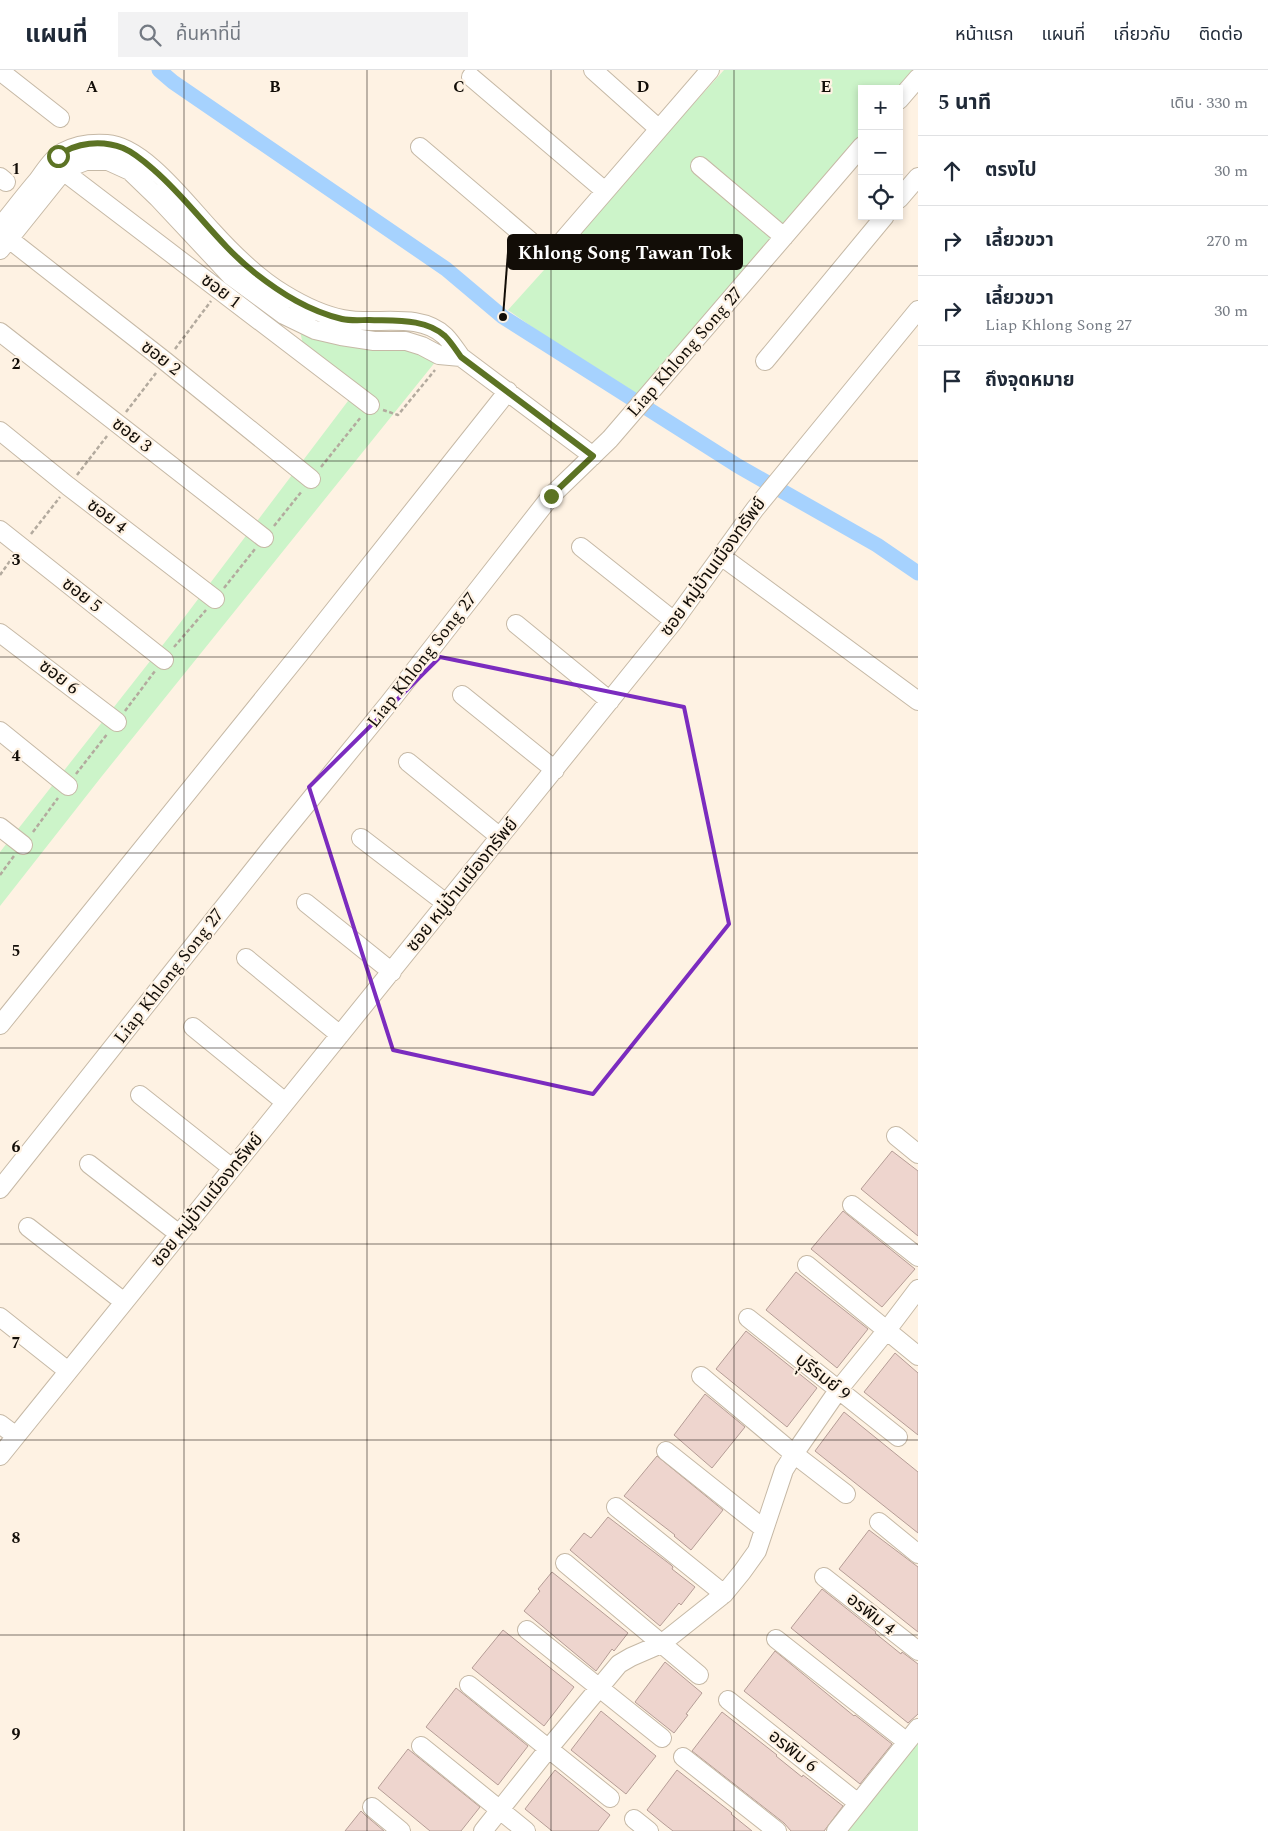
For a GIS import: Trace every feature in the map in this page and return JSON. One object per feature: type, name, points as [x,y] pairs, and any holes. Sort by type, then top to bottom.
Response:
[{"type":"street","points":[[593,70],[659,129]]},
{"type":"street","points":[[420,147],[535,245],[547,251],[558,246],[710,70]]},
{"type":"street","points":[[0,71],[60,118]]},
{"type":"street","points":[[471,77],[605,191]]},
{"type":"street","points":[[903,95],[918,78]]},
{"type":"street","name":"Liap Khlong Song 27","points":[[0,1188],[389,703],[551,496],[617,432],[858,151]]},
{"type":"street","points":[[3,239],[65,169],[86,161],[108,161],[130,171],[284,315],[315,330],[342,328],[374,341],[406,341],[422,346],[439,355],[461,357],[593,456]]},
{"type":"street","points":[[700,166],[784,237]]},
{"type":"street","name":"ซอย 1","points":[[71,177],[370,405]]},
{"type":"street","points":[[903,194],[918,177]]},
{"type":"street","points":[[765,361],[882,220]]},
{"type":"street","name":"ซอย 2","points":[[3,239],[165,361],[311,479]]},
{"type":"street","points":[[220,291],[229,265]]},
{"type":"street","name":"ซอย หมู่บ้านเมืองทรัพย์","points":[[0,1456],[674,622],[789,465],[918,310]]},
{"type":"street","name":"ซอย 3","points":[[0,332],[264,538]]},
{"type":"street","points":[[0,1025],[305,647],[508,391]]},
{"type":"street","name":"ซอย 4","points":[[0,431],[68,486],[215,598]]},
{"type":"street","name":"ซอย 5","points":[[0,530],[164,660]]},
{"type":"street","points":[[581,547],[674,622]]},
{"type":"street","points":[[721,556],[918,701]]},
{"type":"street","points":[[516,624],[610,701]]},
{"type":"street","name":"ซอย 6","points":[[0,633],[117,722]]},
{"type":"street","points":[[462,695],[554,770]]},
{"type":"street","points":[[0,731],[68,786]]},
{"type":"street","points":[[408,762],[500,837]]},
{"type":"street","points":[[0,827],[23,845]]},
{"type":"street","points":[[361,838],[446,904]]},
{"type":"street","points":[[306,903],[392,972]]},
{"type":"street","points":[[246,958],[340,1035]]},
{"type":"street","points":[[193,1027],[285,1102]]},
{"type":"street","points":[[140,1095],[232,1168]]},
{"type":"street","points":[[896,1136],[918,1154]]},
{"type":"street","points":[[89,1164],[179,1234]]},
{"type":"street","points":[[852,1205],[918,1257]]},
{"type":"street","points":[[28,1227],[124,1302]]},
{"type":"street","points":[[807,1265],[918,1356]]},
{"type":"street","points":[[483,1831],[548,1748],[619,1664],[630,1657],[661,1644],[724,1594],[756,1551],[784,1470],[794,1454],[839,1389],[918,1289]]},
{"type":"street","points":[[0,1317],[68,1371]]},
{"type":"street","name":"บุุรีรมย์ 9","points":[[748,1318],[898,1437]]},
{"type":"street","points":[[701,1376],[794,1454],[846,1494]]},
{"type":"street","points":[[0,1424],[16,1436]]},
{"type":"street","points":[[666,1451],[764,1530]]},
{"type":"street","points":[[616,1507],[724,1594]]},
{"type":"street","points":[[879,1522],[918,1554]]},
{"type":"street","points":[[565,1563],[699,1675]]},
{"type":"street","name":"อรพิม 4","points":[[824,1577],[918,1651]]},
{"type":"street","points":[[527,1630],[662,1738]]},
{"type":"street","points":[[776,1639],[906,1742]]},
{"type":"street","points":[[469,1685],[610,1798]]},
{"type":"street","name":"อรพิม 6","points":[[728,1700],[858,1803]]},
{"type":"street","points":[[836,1831],[918,1728]]},
{"type":"street","points":[[422,1746],[526,1831]]},
{"type":"street","points":[[683,1757],[777,1831]]},
{"type":"street","points":[[372,1807],[401,1831]]},
{"type":"street","points":[[634,1819],[649,1831]]},
{"type":"highlighted area","points":[[440,657],[684,707],[729,924],[593,1094],[393,1050],[309,787]]},
{"type":"green space","points":[[724,70],[912,70],[899,85],[858,85],[858,137],[643,405],[508,310]]},
{"type":"green space","points":[[300,331],[406,346],[436,361],[102,776],[0,906],[0,852],[180,623],[348,401],[347,387],[303,345]]},
{"type":"green space","points":[[918,1729],[918,1831],[838,1831]]},
{"type":"building","points":[[892,1151],[918,1171],[918,1236],[861,1189]]},
{"type":"building","points":[[843,1211],[915,1269],[882,1307],[811,1249]]},
{"type":"building","points":[[796,1272],[868,1329],[837,1368],[766,1310]]},
{"type":"building","points":[[746,1331],[817,1388],[787,1427],[716,1369]]},
{"type":"building","points":[[895,1353],[918,1373],[918,1435],[864,1392]]},
{"type":"building","points":[[705,1394],[745,1427],[712,1468],[674,1435]]},
{"type":"building","points":[[844,1412],[918,1472],[918,1533],[815,1451]]},
{"type":"building","points":[[657,1456],[723,1510],[691,1550],[675,1535],[624,1496]]},
{"type":"building","points":[[608,1517],[671,1565],[672,1569],[695,1587],[681,1605],[679,1603],[660,1626],[570,1550],[584,1533],[591,1538]]},
{"type":"building","points":[[869,1530],[918,1567],[918,1632],[839,1569]]},
{"type":"building","points":[[552,1572],[628,1633],[614,1651],[612,1649],[596,1671],[524,1611]]},
{"type":"building","points":[[822,1589],[901,1654],[902,1652],[918,1664],[918,1714],[908,1723],[791,1628]]},
{"type":"building","points":[[503,1630],[574,1687],[544,1726],[472,1668]]},
{"type":"building","points":[[775,1651],[854,1716],[892,1744],[860,1784],[744,1691]]},
{"type":"building","points":[[665,1662],[702,1693],[674,1733],[635,1702]]},
{"type":"building","points":[[456,1688],[528,1746],[498,1785],[426,1727]]},
{"type":"building","points":[[601,1711],[656,1756],[626,1794],[571,1750]]},
{"type":"building","points":[[722,1712],[802,1777],[803,1775],[843,1806],[824,1831],[791,1831],[784,1823],[692,1751]]},
{"type":"building","points":[[408,1749],[480,1807],[461,1831],[430,1831],[378,1788]]},
{"type":"building","points":[[555,1770],[610,1815],[598,1831],[552,1831],[525,1809]]},
{"type":"building","points":[[677,1770],[752,1831],[673,1831],[664,1824],[647,1810]]},
{"type":"building","points":[[361,1811],[365,1815],[384,1831],[345,1831]]},
{"type":"waterway","points":[[159,70],[173,82],[446,269],[503,317],[738,466],[877,545],[918,573]]},
{"type":"place","name":"Khlong Song Tawan Tok","points":[[503,317]]},
{"type":"route","points":[[58,156],[78,146],[93,144],[109,144],[125,149],[141,159],[170,184],[234,254],[283,294],[311,309],[344,320],[421,323],[434,328],[446,337],[461,357],[593,456],[551,496]]}]
